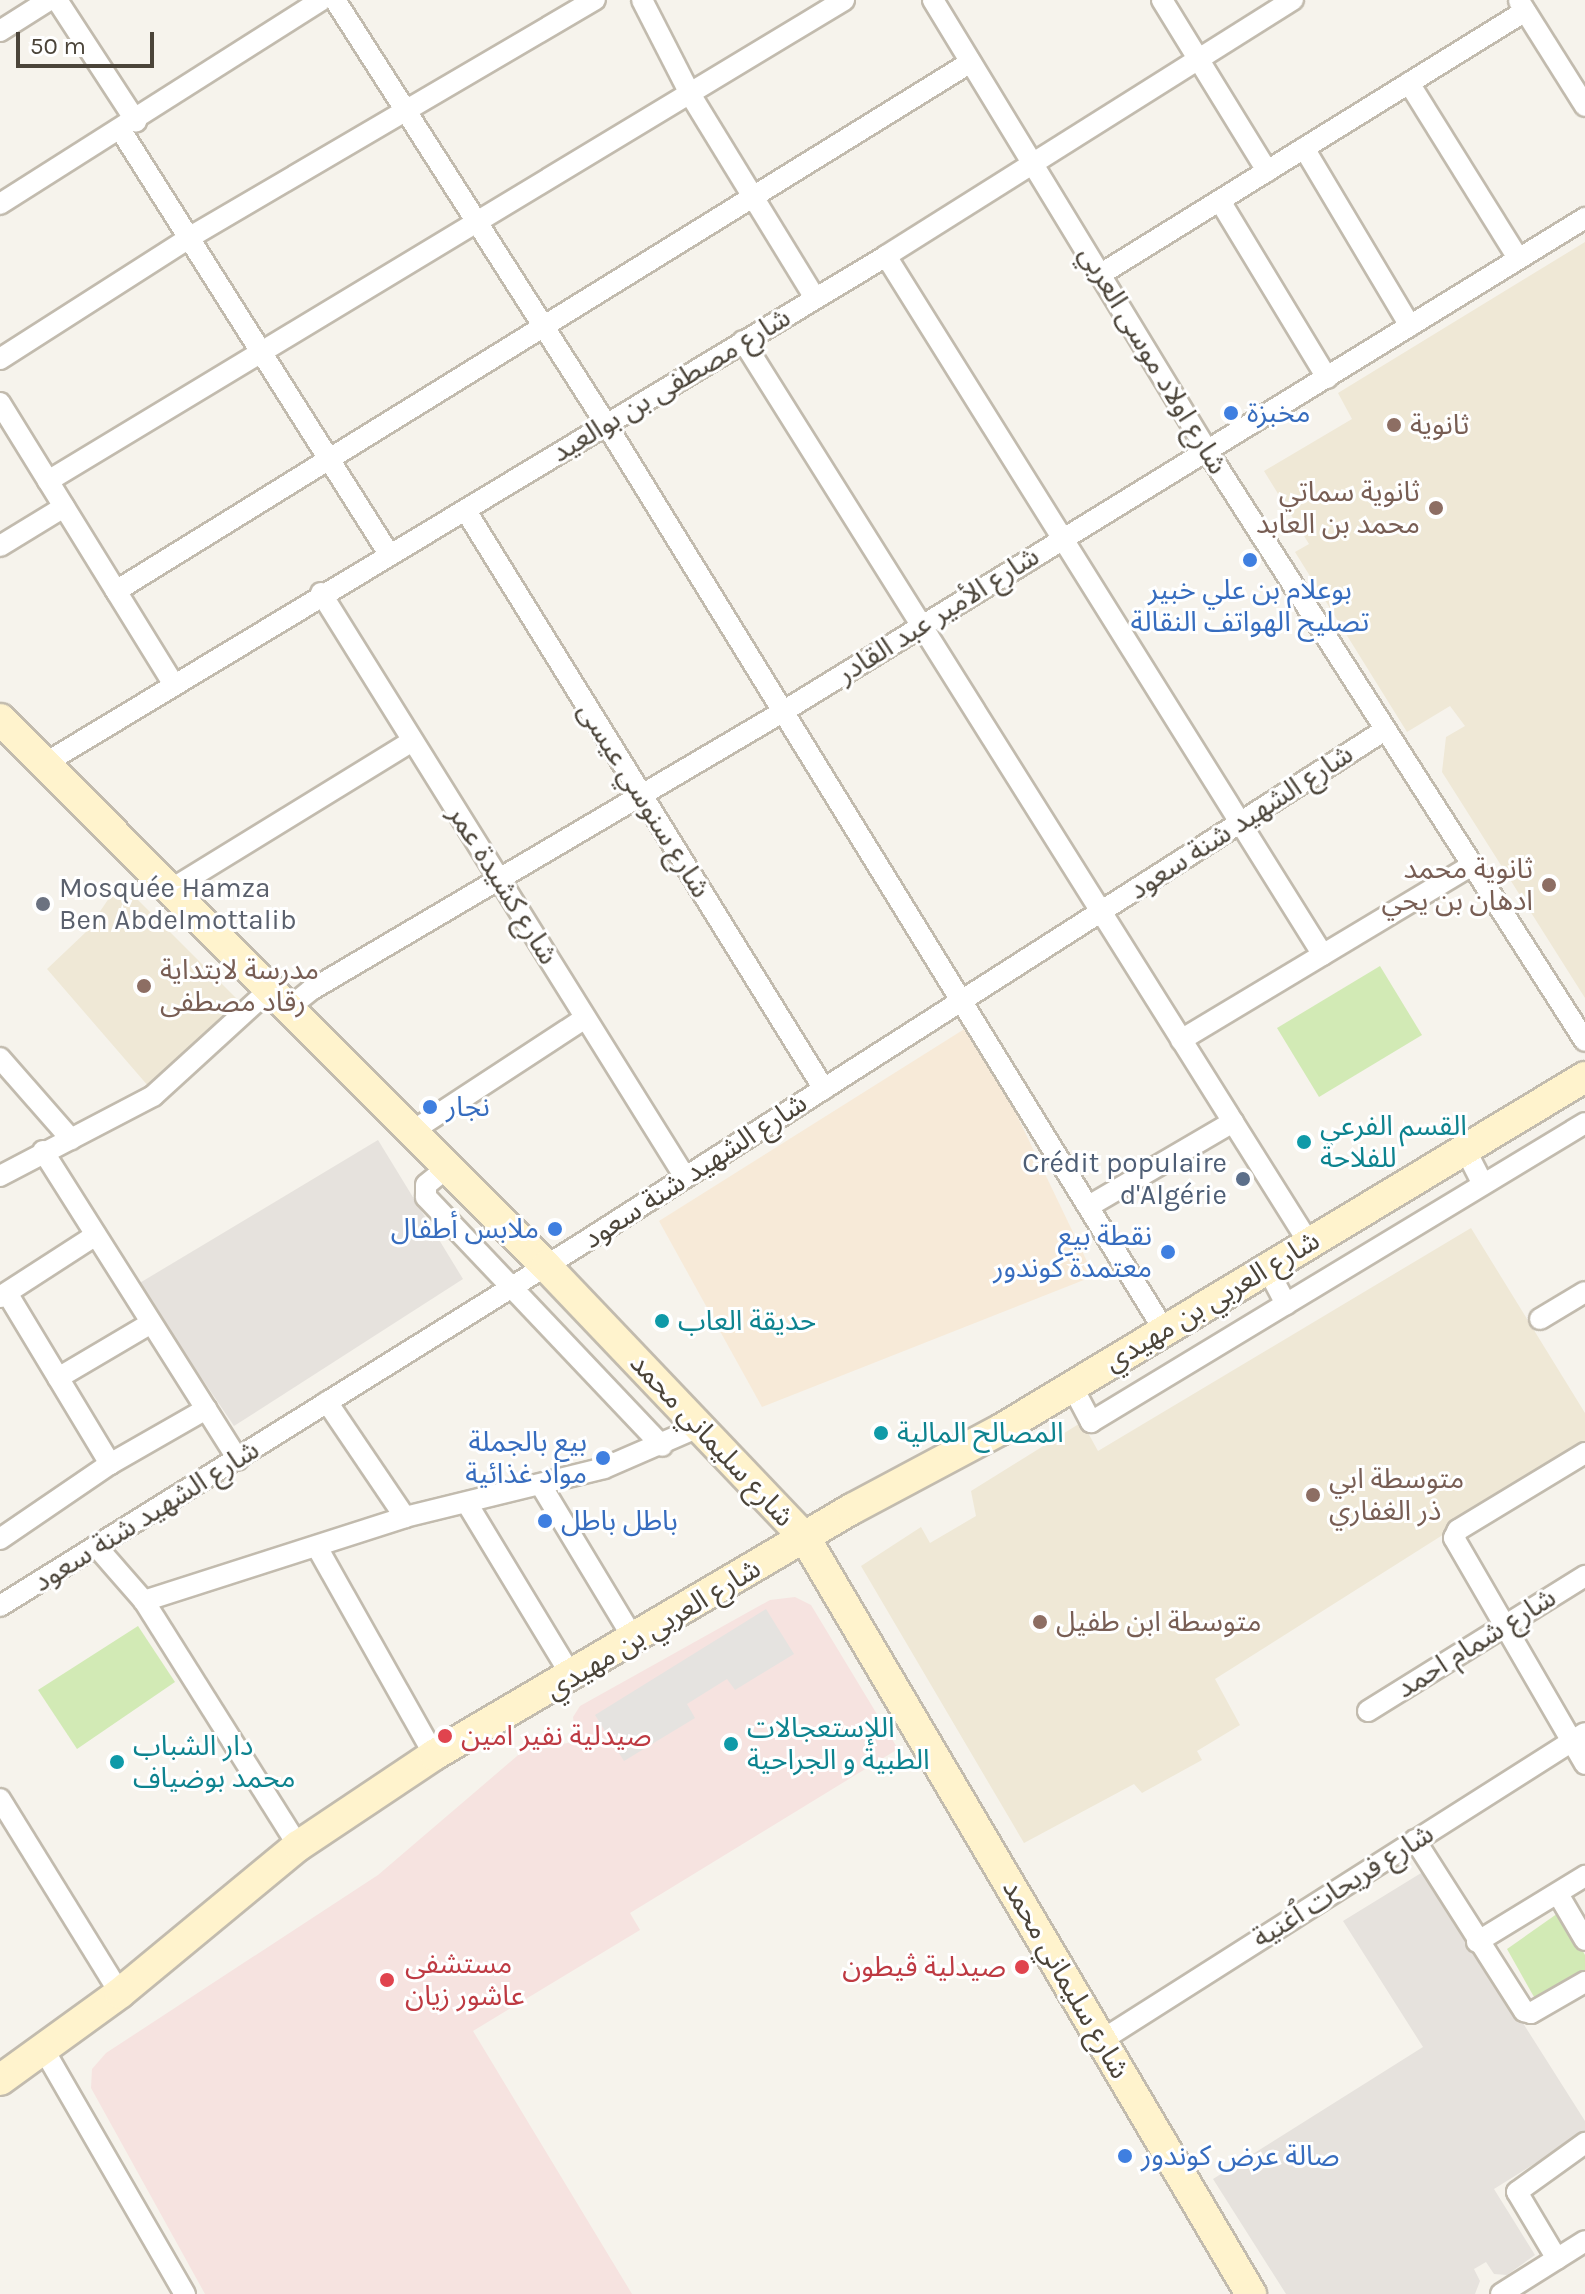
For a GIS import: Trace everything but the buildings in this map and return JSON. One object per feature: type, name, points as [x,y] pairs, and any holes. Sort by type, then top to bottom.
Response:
[{"type":"street","points":[[0,31],[49,0]]},
{"type":"street","points":[[57,0],[260,353],[389,554]]},
{"type":"street","points":[[0,204],[321,0]]},
{"type":"street","points":[[335,0],[606,424],[1164,1330]]},
{"type":"street","points":[[0,359],[192,236],[595,0]]},
{"type":"street","points":[[642,0],[690,94],[815,298]]},
{"type":"street","points":[[48,481],[475,219],[844,0]]},
{"type":"street","name":"شارع اولاد موسى العربي","points":[[933,0],[1208,452],[1585,1041]]},
{"type":"street","points":[[1162,0],[1267,171]]},
{"type":"street","name":"شارع مصطفى بن بوالعيد","points":[[44,764],[321,593],[466,511],[886,256],[1293,0]]},
{"type":"street","points":[[1101,274],[1409,83],[1522,5],[1585,106]]},
{"type":"street","points":[[116,591],[971,62]]},
{"type":"street","points":[[1409,83],[1518,258]]},
{"type":"street","points":[[1304,148],[1410,326]]},
{"type":"street","points":[[1220,201],[1327,378]]},
{"type":"street","name":"شارع الأمير عبد القادر","points":[[0,1176],[153,1096],[280,998],[501,879],[642,797],[1585,218]]},
{"type":"street","points":[[886,256],[1323,955]]},
{"type":"street","points":[[743,341],[1309,1243]]},
{"type":"street","points":[[0,403],[173,683]]},
{"type":"street","points":[[0,546],[64,507]]},
{"type":"street","name":"شارع سنوسي عيسى","points":[[466,511],[824,1089]]},
{"type":"street","name":"شارع كشيدة عمر","points":[[321,593],[685,1177]]},
{"type":"street","name":"شارع الشهيد شنة سعود","points":[[0,1606],[546,1266],[1385,730]]},
{"type":"street","name":"شارع سليماني محمد","points":[[5,733],[44,764],[448,1167],[701,1426],[805,1538],[1251,2294]]},
{"type":"street","points":[[170,890],[412,741]]},
{"type":"street","points":[[1181,1040],[1471,866]]},
{"type":"street","points":[[411,1132],[584,1019]]},
{"type":"street","points":[[0,1058],[71,1139]]},
{"type":"street","name":"شارع العربي بن مهيدي","points":[[0,2080],[120,1993],[298,1846],[434,1755],[1072,1386],[1585,1077]]},
{"type":"street","points":[[1089,1206],[1233,1122]]},
{"type":"street","points":[[1072,1386],[1091,1422],[1585,1123]]},
{"type":"street","points":[[1465,1149],[1483,1184]]},
{"type":"street","points":[[43,1151],[238,1459]]},
{"type":"street","points":[[448,1167],[426,1185],[426,1197],[514,1285],[662,1446]]},
{"type":"street","points":[[96,1235],[4,1295],[110,1464]]},
{"type":"street","points":[[1267,1268],[1286,1304]]},
{"type":"street","points":[[1540,1319],[1585,1292]]},
{"type":"street","points":[[58,1378],[151,1323]]},
{"type":"street","points":[[585,1362],[614,1336]]},
{"type":"street","points":[[327,1402],[405,1517]]},
{"type":"street","points":[[0,1539],[110,1464],[206,1409]]},
{"type":"street","points":[[144,1601],[405,1517],[542,1487],[662,1446],[701,1426]]},
{"type":"street","points":[[1585,1453],[1458,1530],[1454,1538],[1504,1625],[1578,1738],[1585,1764]]},
{"type":"street","points":[[542,1487],[635,1641]]},
{"type":"street","points":[[468,1505],[572,1677]]},
{"type":"street","points":[[96,1546],[144,1601],[298,1846]]},
{"type":"street","points":[[317,1547],[434,1755]]},
{"type":"street","name":"شارع شمام احمد","points":[[1368,1711],[1585,1576]]},
{"type":"street","name":"شارع فريحات ٱغنية","points":[[1102,2040],[1578,1738]]},
{"type":"street","points":[[0,1799],[120,1993]]},
{"type":"street","points":[[1415,1840],[1477,1942],[1527,2013],[1585,1982]]},
{"type":"street","points":[[1477,1942],[1585,1876]]},
{"type":"street","points":[[1558,1894],[1585,1940]]},
{"type":"street","points":[[44,2050],[185,2294]]},
{"type":"street","points":[[1557,2259],[1517,2192],[1585,2143]]},
{"type":"street","points":[[1501,2294],[1585,2241]]},
{"type":"shaded area","name":"ثانوية سماتي محمد بن العابد","points":[[1585,242],[1585,998],[1442,772],[1446,737],[1465,726],[1450,706],[1407,732],[1295,552],[1309,544],[1264,471],[1352,419],[1338,393]]},
{"type":"shaded area","name":"مدرسة لابتداية رقاد مصطفى","points":[[120,882],[242,1004],[149,1087],[47,969],[86,932]]},
{"type":"shaded area","points":[[966,1028],[985,1049],[1094,1276],[762,1407],[659,1221]]},
{"type":"shaded area","points":[[378,1140],[463,1279],[234,1426],[138,1284]]},
{"type":"shaded area","points":[[1471,1228],[1585,1413],[1585,1445],[1215,1679],[1240,1725],[1197,1751],[1202,1760],[1142,1793],[1134,1784],[1024,1843],[861,1566],[921,1527],[930,1543],[976,1516],[971,1491],[1082,1422],[1098,1451]]},
{"type":"shaded area","name":"مستشفى عاشور زيان","points":[[795,1597],[811,1605],[898,1749],[630,1913],[640,1930],[473,2031],[632,2294],[205,2294],[91,2088],[92,2069],[106,2053],[378,1875],[544,1733],[552,1731],[549,1747],[576,1741],[573,1717],[580,1706],[770,1600]]},
{"type":"shaded area","points":[[766,1609],[794,1654],[735,1690],[727,1679],[687,1704],[695,1718],[624,1761],[595,1715]]},
{"type":"shaded area","points":[[1426,1870],[1585,2121],[1585,2132],[1494,2189],[1535,2255],[1507,2275],[1494,2274],[1486,2262],[1474,2269],[1480,2281],[1475,2294],[1286,2294],[1213,2179],[1423,2047],[1343,1921]]},
{"type":"green space","points":[[1380,966],[1422,1035],[1319,1097],[1277,1028]]},
{"type":"green space","points":[[138,1626],[175,1682],[77,1749],[38,1690]]},
{"type":"green space","points":[[1561,1911],[1585,1955],[1585,1974],[1538,2004],[1507,1949]]},
{"type":"place","name":"مخبزة","points":[[1231,413]]},
{"type":"place","name":"ثانوية","points":[[1394,425]]},
{"type":"place","name":"ثانوية سماتي محمد بن العابد","points":[[1436,508]]},
{"type":"place","name":"بوعلام بن علي خبير تصليح الهواتف النقالة","points":[[1250,560]]},
{"type":"place","name":"ثانوية محمد ادهان بن يحي","points":[[1549,885]]},
{"type":"place","name":"Mosquée Hamza Ben Abdelmottalib","points":[[43,904]]},
{"type":"place","name":"مدرسة لابتداية رقاد مصطفى","points":[[144,986]]},
{"type":"place","name":"نجار","points":[[430,1107]]},
{"type":"place","name":"القسم الفرعي للفلاحة","points":[[1304,1142]]},
{"type":"place","name":"Crédit populaire d'Algérie","points":[[1243,1179]]},
{"type":"place","name":"ملابس أطفال","points":[[555,1229]]},
{"type":"place","name":"نقطة بيع معتمدة كوندور","points":[[1168,1252]]},
{"type":"place","name":"حديقة العاب","points":[[662,1321]]},
{"type":"place","name":"المصالح المالية","points":[[881,1433]]},
{"type":"place","name":"بيع بالجملة مواد غذائية","points":[[603,1458]]},
{"type":"place","name":"متوسطة ابي ذر الغفاري","points":[[1313,1495]]},
{"type":"place","name":"باطل باطل","points":[[545,1521]]},
{"type":"place","name":"متوسطة ابن طفيل","points":[[1040,1622]]},
{"type":"place","name":"صيدلية نفير امين","points":[[445,1736]]},
{"type":"place","name":"اللإستعجالات الطبية و الجراحية","points":[[731,1744]]},
{"type":"place","name":"دار الشباب محمد بوضياف","points":[[117,1762]]},
{"type":"place","name":"صيدلية ڨيطون","points":[[1022,1967]]},
{"type":"place","name":"مستشفى عاشور زيان","points":[[387,1980]]},
{"type":"place","name":"صالة عرض كوندور","points":[[1125,2156]]}]
